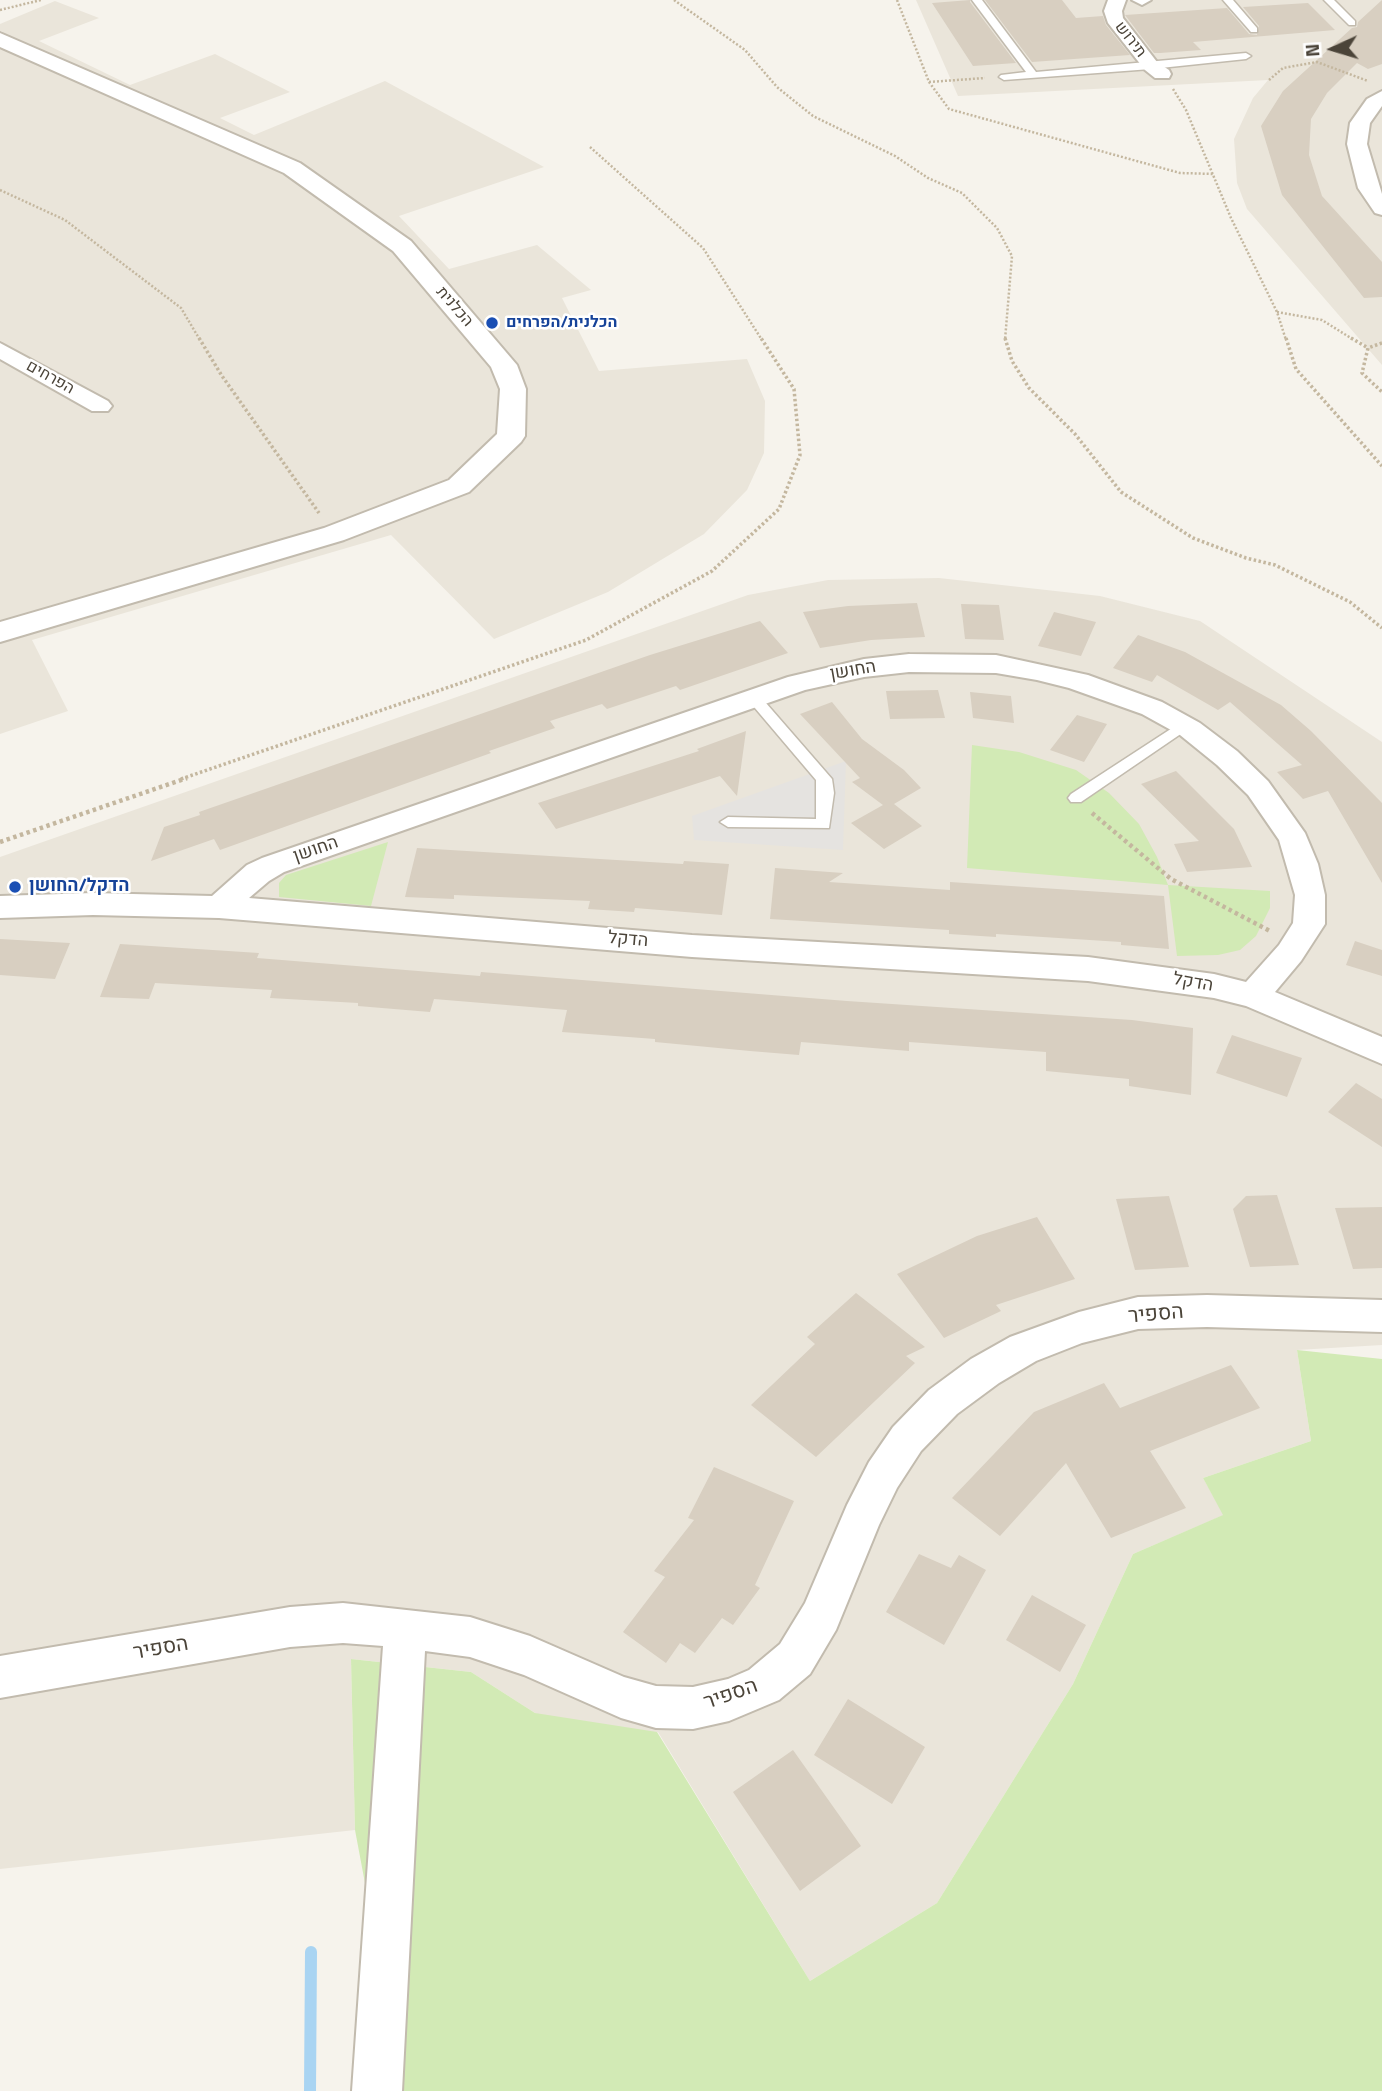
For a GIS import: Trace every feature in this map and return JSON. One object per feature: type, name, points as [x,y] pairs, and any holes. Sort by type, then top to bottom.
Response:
[{"type":"street","name":"תירוש","points":[[1117,0],[1113,11],[1114,19],[1161,75]]},
{"type":"street","name":"הכלנית","points":[[0,39],[292,167],[402,246],[504,365],[513,389],[511,436],[459,486],[334,534],[0,632]]},
{"type":"street","points":[[1382,97],[1374,103],[1360,123],[1357,144],[1368,188],[1382,209]]},
{"type":"street","name":"הפרחים","points":[[0,350],[100,406]]},
{"type":"street","name":"החושן","points":[[219,907],[258,873],[273,865],[798,683],[864,668],[909,663],[996,664],[1037,671],[1119,695],[1152,708],[1183,726],[1227,758],[1258,788],[1294,840],[1310,895],[1309,924],[1296,945],[1253,996]]},
{"type":"street","name":"הדקל","points":[[0,907],[162,904],[219,907],[692,946],[1088,969],[1214,986],[1253,996]]},
{"type":"street","points":[[1253,996],[1304,1015],[1382,1051]]},
{"type":"street","name":"הספיר","points":[[0,1677],[290,1627],[343,1623],[470,1637],[530,1657],[621,1697],[656,1707],[692,1708],[729,1700],[764,1685],[795,1659],[821,1616],[861,1518],[889,1466],[907,1439],[943,1402],[985,1371],[1023,1349],[1079,1328],[1138,1313],[1206,1311],[1382,1316]]},
{"type":"street","points":[[377,2091],[405,1628]]},
{"type":"lane","points":[[977,0],[1033,75]]},
{"type":"lane","points":[[1228,0],[1254,30]]},
{"type":"lane","points":[[1329,0],[1352,23]]},
{"type":"lane","points":[[1004,77],[1161,75],[1246,56]]},
{"type":"lane","points":[[728,822],[823,824],[826,793],[824,779],[754,698]]},
{"type":"lane","points":[[1076,798],[1183,726]]},
{"type":"path","points":[[0,10],[41,0]]},
{"type":"path","points":[[674,0],[745,50],[777,87],[813,116],[895,156],[928,178],[962,193],[997,228],[1012,257],[1003,335],[1012,361],[1029,388],[1075,434],[1121,492],[1193,538],[1275,565],[1350,602],[1382,628]]},
{"type":"path","points":[[897,0],[929,82],[949,109],[1180,173],[1214,174]]},
{"type":"path","points":[[1269,80],[1283,68],[1317,62],[1369,81]]},
{"type":"path","points":[[1161,75],[1186,110],[1231,218],[1277,312],[1296,369],[1382,466]]},
{"type":"path","points":[[929,82],[1004,77]]},
{"type":"path","points":[[0,842],[586,640],[712,571],[779,509],[800,455],[794,389],[703,248],[590,147]]},
{"type":"path","points":[[0,190],[65,220],[181,307],[222,376],[334,534]]},
{"type":"path","points":[[1277,312],[1322,320],[1368,348]]},
{"type":"path","points":[[1368,348],[1382,343]]},
{"type":"path","points":[[1368,348],[1362,373],[1382,391]]},
{"type":"path","points":[[1076,798],[1171,879],[1296,945]]},
{"type":"shaded area","points":[[916,0],[1382,0],[1382,365],[1247,209],[1237,183],[1234,139],[1253,98],[1268,80],[958,96]]},
{"type":"shaded area","points":[[55,1],[99,18],[39,41],[130,85],[215,54],[290,92],[220,118],[254,135],[385,81],[544,167],[399,216],[449,269],[537,245],[591,290],[562,298],[599,371],[747,359],[765,401],[764,453],[747,490],[704,534],[608,592],[494,639],[391,535],[32,640],[68,711],[0,734],[0,24]]},
{"type":"shaded area","points":[[939,578],[1100,596],[1200,621],[1382,742],[1382,1345],[1297,1350],[1311,1441],[1203,1478],[1224,1515],[1133,1554],[1073,1684],[937,1903],[810,1981],[658,1732],[613,1742],[535,1713],[471,1672],[351,1659],[355,1830],[0,1869],[0,857],[748,595],[828,580]]},
{"type":"shaded area","points":[[846,761],[843,850],[694,840],[692,816]]},
{"type":"green space","points":[[972,745],[1019,752],[1076,770],[1109,793],[1139,824],[1168,885],[967,868]]},
{"type":"green space","points":[[388,842],[371,906],[279,897],[279,883],[286,875]]},
{"type":"green space","points":[[1168,885],[1270,891],[1270,908],[1256,936],[1240,950],[1218,955],[1177,956]]},
{"type":"green space","points":[[1297,1350],[1382,1359],[1382,2091],[404,2091],[355,1830],[351,1659],[471,1672],[535,1713],[657,1732],[810,1981],[937,1903],[1073,1684],[1133,1554],[1223,1515],[1203,1478],[1311,1441]]},
{"type":"building","points":[[970,0],[1016,63],[973,66],[932,3]]},
{"type":"building","points":[[985,0],[1062,0],[1076,18],[1103,16],[1106,25],[1130,55],[1032,62]]},
{"type":"building","points":[[1382,0],[1382,64],[1368,69],[1357,63],[1327,93],[1311,119],[1309,155],[1322,196],[1382,262],[1382,297],[1364,298],[1282,195],[1261,126],[1283,91],[1352,28],[1357,27],[1358,22]]},
{"type":"building","points":[[1308,3],[1335,30],[1193,42],[1201,50],[1160,53],[1154,53],[1125,15],[1227,8],[1249,34],[1257,35],[1259,26],[1243,7]]},
{"type":"building","points":[[917,603],[925,637],[871,640],[820,648],[803,612],[848,606]]},
{"type":"building","points":[[961,604],[999,605],[1004,640],[965,639]]},
{"type":"building","points":[[1054,612],[1096,622],[1081,656],[1038,646]]},
{"type":"building","points":[[760,621],[788,653],[680,690],[676,686],[607,709],[602,704],[550,721],[555,728],[220,850],[214,839],[151,861],[164,827],[200,815],[199,812],[650,655]]},
{"type":"building","points":[[1138,635],[1185,652],[1281,705],[1311,731],[1382,803],[1382,883],[1328,791],[1303,799],[1277,772],[1302,765],[1230,702],[1218,710],[1157,675],[1152,682],[1113,668]]},
{"type":"building","points":[[938,690],[945,718],[890,719],[886,691]]},
{"type":"building","points":[[970,692],[1011,696],[1014,723],[973,718]]},
{"type":"building","points":[[832,702],[862,739],[904,770],[921,788],[894,804],[922,826],[884,849],[851,823],[883,805],[852,782],[860,778],[800,714]]},
{"type":"building","points":[[1077,715],[1107,724],[1084,762],[1050,750]]},
{"type":"building","points":[[746,731],[737,796],[720,776],[556,829],[538,803],[699,751],[697,749]]},
{"type":"building","points":[[1176,771],[1234,829],[1252,867],[1187,872],[1174,844],[1199,841],[1141,784]]},
{"type":"building","points":[[417,848],[683,864],[684,861],[729,864],[722,915],[635,908],[634,912],[588,909],[590,901],[454,895],[454,899],[405,897]]},
{"type":"building","points":[[775,868],[843,873],[829,882],[950,890],[950,882],[1164,896],[1169,949],[1121,945],[1121,942],[996,934],[996,937],[949,934],[949,930],[770,919]]},
{"type":"building","points":[[0,939],[70,943],[55,979],[0,975]]},
{"type":"building","points":[[1355,941],[1382,950],[1382,976],[1346,965]]},
{"type":"building","points":[[120,944],[259,953],[257,958],[480,976],[481,972],[1132,1020],[1193,1028],[1191,1095],[1129,1086],[1129,1079],[1046,1071],[1046,1052],[909,1042],[909,1051],[801,1042],[799,1055],[750,1051],[655,1042],[655,1039],[562,1032],[567,1010],[434,999],[430,1012],[358,1006],[358,1003],[270,998],[272,990],[155,983],[149,999],[100,997]]},
{"type":"building","points":[[1232,1035],[1302,1058],[1287,1097],[1216,1073]]},
{"type":"building","points":[[1356,1083],[1382,1099],[1382,1147],[1328,1112]]},
{"type":"building","points":[[1277,1195],[1299,1265],[1250,1267],[1233,1209],[1246,1196]]},
{"type":"building","points":[[1169,1196],[1189,1267],[1135,1270],[1116,1199]]},
{"type":"building","points":[[1382,1207],[1382,1268],[1353,1269],[1335,1208]]},
{"type":"building","points":[[1037,1217],[1075,1279],[996,1305],[1001,1311],[944,1338],[897,1274],[977,1236]]},
{"type":"building","points":[[856,1293],[925,1347],[906,1356],[915,1363],[816,1457],[751,1405],[815,1344],[807,1337]]},
{"type":"building","points":[[1231,1365],[1260,1408],[1150,1451],[1186,1508],[1111,1538],[1066,1463],[1000,1536],[952,1498],[1034,1412],[1104,1383],[1120,1408]]},
{"type":"building","points":[[714,1467],[794,1501],[755,1585],[760,1588],[733,1625],[722,1618],[695,1653],[680,1643],[666,1663],[623,1632],[665,1577],[654,1571],[694,1520],[688,1518]]},
{"type":"building","points":[[919,1554],[951,1568],[959,1555],[986,1570],[944,1645],[886,1612]]},
{"type":"building","points":[[1032,1595],[1086,1625],[1060,1672],[1006,1640]]},
{"type":"building","points":[[848,1699],[925,1747],[892,1804],[814,1755]]},
{"type":"building","points":[[793,1750],[861,1846],[800,1891],[733,1792]]},
{"type":"waterway","points":[[310,2091],[311,1952]]},
{"type":"place","name":"הכלנית/הפרחים","points":[[492,323]]},
{"type":"place","name":"הדקל/החושן","points":[[15,887]]}]
